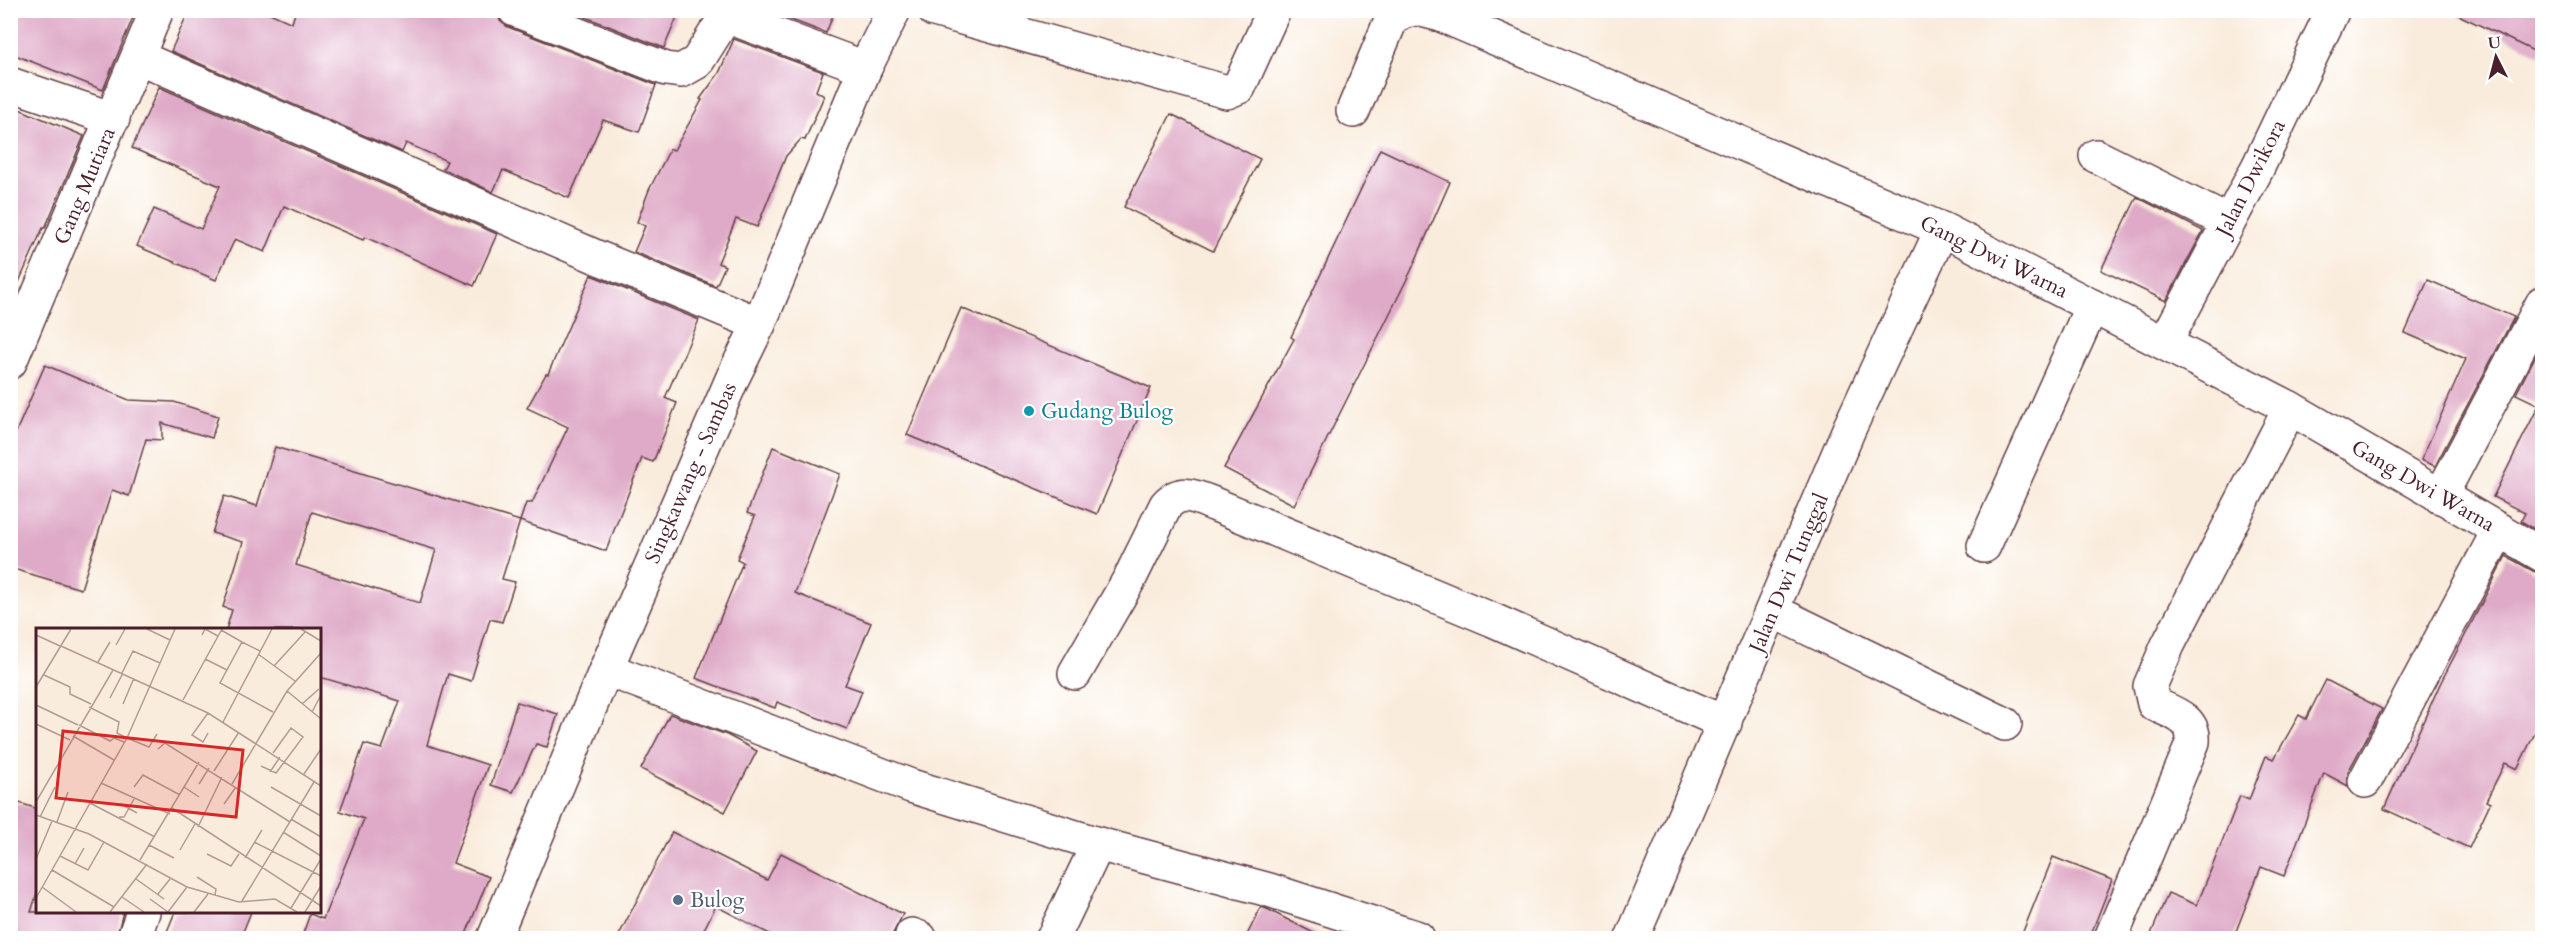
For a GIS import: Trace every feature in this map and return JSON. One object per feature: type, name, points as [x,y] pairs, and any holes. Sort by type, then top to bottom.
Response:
[{"type":"street","name":"Gang Mutiara","points":[[10,362],[157,10]]},
{"type":"street","points":[[515,10],[666,69],[681,71],[697,62],[726,16],[865,68]]},
{"type":"street","name":"Singkawang - Sambas","points":[[494,939],[606,669],[733,377],[759,324],[865,68],[894,10]]},
{"type":"street","points":[[934,10],[1227,92],[1239,87],[1274,10]]},
{"type":"street","points":[[1353,111],[1391,20],[1402,12],[1411,10]]},
{"type":"street","name":"Gang Dwi Warna","points":[[1422,10],[1441,15],[1942,229],[2290,408],[2542,555]]},
{"type":"street","name":"Jalan Dwikora","points":[[2165,343],[2258,167],[2333,10]]},
{"type":"street","points":[[138,57],[599,258],[759,324]]},
{"type":"street","points":[[10,84],[113,119]]},
{"type":"street","points":[[2096,156],[2228,222]]},
{"type":"street","name":"Jalan Dwi Tunggal","points":[[1641,932],[1725,723],[1850,429],[1942,229]]},
{"type":"street","points":[[2440,497],[2542,303]]},
{"type":"street","points":[[1984,546],[2092,306]]},
{"type":"street","points":[[2111,939],[2193,742],[2194,731],[2190,723],[2154,704],[2150,696],[2150,686],[2168,645],[2290,408]]},
{"type":"street","points":[[1074,673],[1130,578],[1166,505],[1174,496],[1183,495],[1216,505],[1493,620],[1725,723]]},
{"type":"street","points":[[2365,781],[2499,530]]},
{"type":"street","points":[[1773,611],[2005,724]]},
{"type":"street","points":[[606,669],[911,786],[1098,844],[1269,890],[1418,939]]},
{"type":"street","points":[[1053,939],[1098,844]]},
{"type":"street","points":[[134,939],[143,913]]},
{"type":"building","points":[[10,10],[136,10],[103,90],[10,53]]},
{"type":"building","points":[[189,10],[263,10],[292,23],[296,10],[497,10],[500,21],[508,27],[656,85],[639,132],[603,120],[569,198],[503,170],[493,192],[443,169],[447,161],[406,143],[402,152],[171,51]]},
{"type":"building","points":[[568,10],[680,10],[664,48]]},
{"type":"building","points":[[765,10],[835,10],[826,33]]},
{"type":"building","points":[[2448,10],[2542,10],[2542,55]]},
{"type":"building","points":[[734,39],[823,72],[816,91],[824,96],[805,140],[801,139],[786,156],[757,227],[736,219],[718,263],[725,266],[716,286],[634,252],[645,226],[637,222],[649,190],[670,149],[674,150],[702,100],[700,99],[719,73]]},
{"type":"building","points":[[159,87],[497,234],[474,286],[365,237],[363,240],[284,206],[265,252],[235,239],[216,280],[137,246],[154,209],[201,229],[220,186],[132,148]]},
{"type":"building","points":[[19,109],[84,136],[45,228],[43,228],[10,302],[10,129]]},
{"type":"building","points":[[1171,114],[1260,159],[1213,251],[1124,207]]},
{"type":"building","points":[[1380,149],[1450,182],[1411,271],[1294,505],[1224,468],[1294,339],[1291,337]]},
{"type":"building","points":[[2137,197],[2203,231],[2166,301],[2101,270]]},
{"type":"building","points":[[591,275],[699,320],[665,398],[677,403],[653,462],[642,458],[606,551],[520,521],[526,503],[532,503],[568,427],[527,408],[548,374]]},
{"type":"building","points":[[2428,280],[2514,317],[2435,466],[2421,460],[2466,359],[2405,333]]},
{"type":"building","name":"Gudang Bulog","points":[[961,308],[1151,388],[1097,514],[907,435]]},
{"type":"building","points":[[2542,343],[2542,534],[2521,521],[2525,513],[2493,497],[2539,405],[2516,394]]},
{"type":"building","points":[[45,365],[129,400],[174,402],[218,416],[212,438],[162,423],[162,440],[146,439],[129,496],[112,490],[81,589],[10,568],[10,446]]},
{"type":"building","points":[[275,447],[520,521],[502,579],[515,582],[502,622],[490,619],[471,681],[448,674],[427,745],[488,765],[453,863],[489,877],[464,939],[301,939],[310,914],[323,919],[364,819],[340,811],[364,744],[382,749],[400,701],[321,677],[321,628],[227,628],[232,610],[223,607],[243,542],[212,533],[224,496],[257,506]],"holes":[[[312,512],[436,550],[420,603],[296,565]]]},
{"type":"building","points":[[773,447],[840,474],[795,593],[871,623],[845,685],[862,691],[847,729],[777,702],[775,708],[696,678],[743,562],[737,559],[755,516],[747,513]]},
{"type":"building","points":[[2506,556],[2542,574],[2542,719],[2517,769],[2505,763],[2486,801],[2490,803],[2469,848],[2384,809],[2440,684]]},
{"type":"building","points":[[2326,680],[2382,709],[2348,772],[2348,786],[2324,773],[2284,876],[2261,867],[2233,939],[2149,939],[2168,893],[2197,905],[2240,796],[2249,800],[2266,756],[2274,759],[2299,715],[2306,719]]},
{"type":"building","points":[[517,702],[558,714],[547,747],[536,744],[513,792],[491,785]]},
{"type":"building","points":[[670,714],[727,735],[757,751],[725,812],[641,769]]},
{"type":"building","points":[[10,800],[36,808],[36,896],[31,912],[123,913],[116,939],[10,939]]},
{"type":"building","points":[[672,832],[767,880],[781,853],[903,914],[890,939],[779,939],[716,906],[699,939],[617,939]]},
{"type":"building","points":[[2053,857],[2112,880],[2089,939],[2020,939]]},
{"type":"building","points":[[1261,907],[1267,909],[1325,939],[1245,939]]},
{"type":"building","points":[[175,913],[251,913],[240,939],[164,939]]},
{"type":"place","name":"Gudang Bulog","points":[[1029,411]]},
{"type":"place","name":"Bulog","points":[[678,900]]}]
